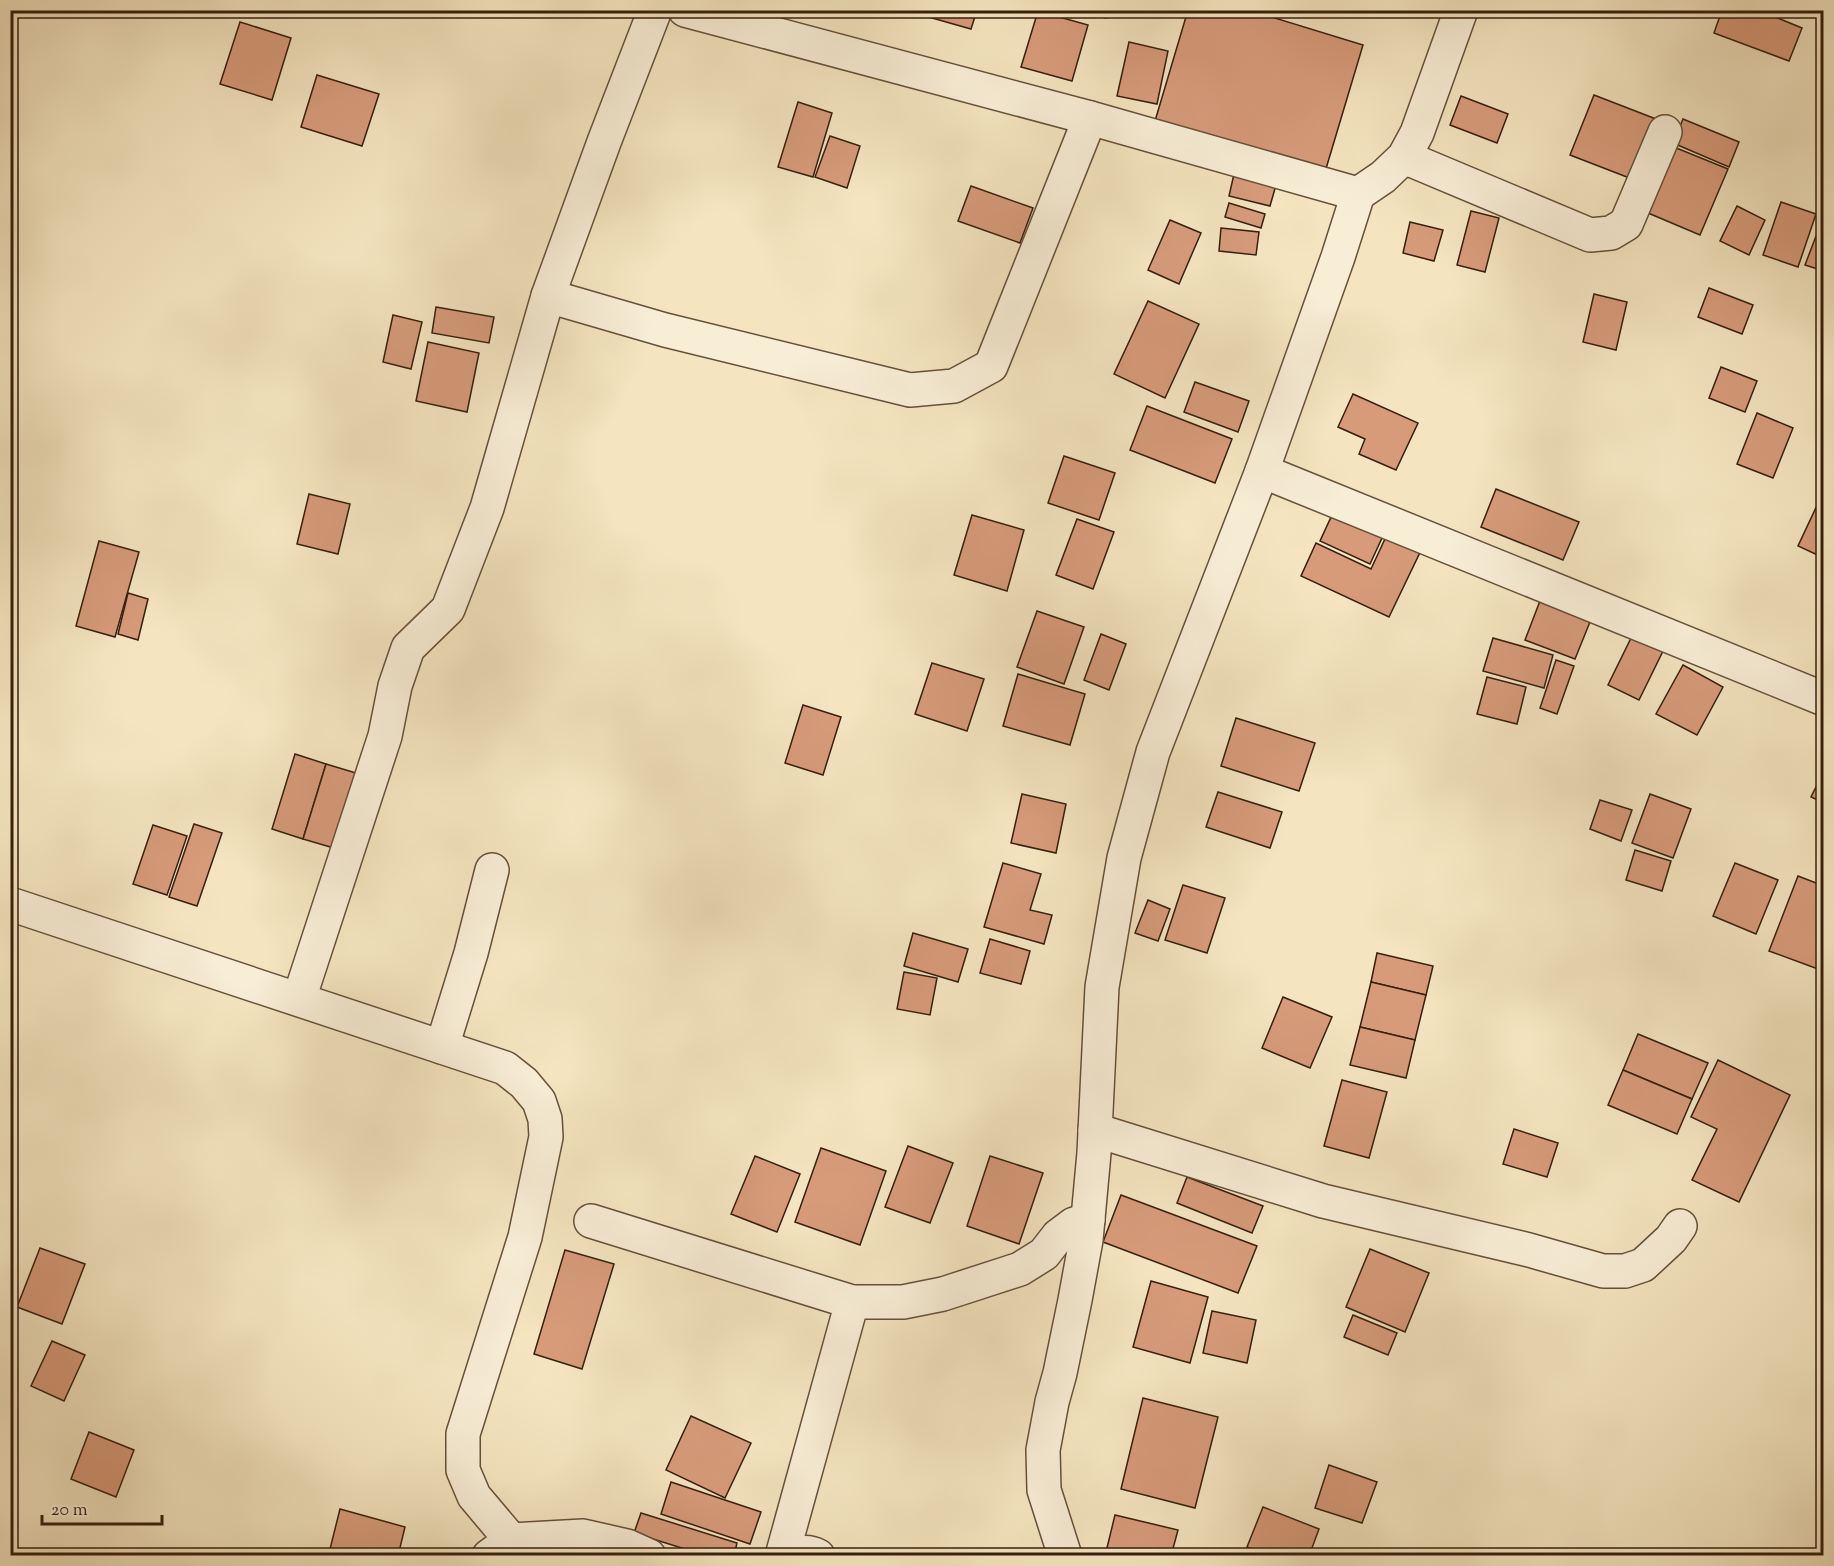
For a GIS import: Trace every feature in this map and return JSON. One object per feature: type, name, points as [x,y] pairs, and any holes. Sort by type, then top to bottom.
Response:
[{"type":"street","points":[[299,999],[385,736],[395,686],[408,648],[448,609],[487,508],[548,296],[604,141],[655,10]]},
{"type":"street","points":[[685,10],[766,21],[1090,118],[1358,194]]},
{"type":"street","points":[[1065,1556],[1044,1490],[1043,1450],[1075,1300],[1088,1220],[1102,987],[1124,858],[1153,752],[1262,471],[1358,194],[1383,177],[1404,157],[1417,133],[1461,10]]},
{"type":"street","points":[[548,296],[665,330],[910,390],[954,386],[991,366],[1090,118]]},
{"type":"street","points":[[1404,157],[1590,235],[1611,233],[1626,224],[1665,132]]},
{"type":"street","points":[[1262,471],[1824,699]]},
{"type":"street","points":[[442,1047],[471,953],[492,870]]},
{"type":"street","points":[[10,904],[505,1068],[532,1091],[539,1101],[545,1119],[546,1137],[525,1237],[463,1434],[463,1470],[500,1548],[583,1536],[627,1546],[649,1556]]},
{"type":"street","points":[[1095,1130],[1323,1201],[1529,1250],[1603,1271],[1625,1271],[1643,1265],[1671,1239],[1680,1226]]},
{"type":"street","points":[[591,1221],[852,1302],[903,1302],[943,1294],[1020,1269],[1044,1254],[1058,1236],[1074,1224],[1088,1220]]},
{"type":"street","points":[[782,1556],[852,1302]]},
{"type":"street","points":[[791,1556],[797,1553],[812,1552],[818,1556]]},
{"type":"building","points":[[927,10],[977,10],[971,29],[925,16]]},
{"type":"building","points":[[1082,10],[1108,10],[1106,18]]},
{"type":"building","points":[[1188,10],[1249,10],[1363,45],[1325,172],[1155,121]]},
{"type":"building","points":[[1361,10],[1388,10],[1387,17]]},
{"type":"building","points":[[1722,10],[1758,10],[1802,28],[1789,61],[1714,33]]},
{"type":"building","points":[[1038,11],[1088,25],[1072,81],[1021,67]]},
{"type":"building","points":[[240,22],[291,38],[272,100],[220,84]]},
{"type":"building","points":[[1129,42],[1168,51],[1157,104],[1117,96]]},
{"type":"building","points":[[317,75],[379,94],[362,146],[301,127]]},
{"type":"building","points":[[1594,95],[1656,119],[1632,179],[1570,155]]},
{"type":"building","points":[[1461,96],[1508,114],[1497,143],[1450,125]]},
{"type":"building","points":[[798,102],[832,113],[813,177],[778,167]]},
{"type":"building","points":[[1683,119],[1739,142],[1729,167],[1673,143]]},
{"type":"building","points":[[830,136],[860,146],[847,188],[815,177]]},
{"type":"building","points":[[1669,145],[1728,169],[1700,235],[1641,210]]},
{"type":"building","points":[[1234,174],[1276,185],[1270,206],[1229,196]]},
{"type":"building","points":[[971,186],[1033,208],[1020,243],[958,221]]},
{"type":"building","points":[[1781,202],[1816,214],[1798,267],[1763,255]]},
{"type":"building","points":[[1229,203],[1265,214],[1261,228],[1225,217]]},
{"type":"building","points":[[1737,206],[1765,220],[1749,255],[1720,241]]},
{"type":"building","points":[[1471,211],[1499,218],[1485,272],[1457,265]]},
{"type":"building","points":[[1824,215],[1824,271],[1805,265]]},
{"type":"building","points":[[1170,220],[1201,233],[1179,284],[1148,270]]},
{"type":"building","points":[[1410,222],[1443,230],[1434,261],[1403,253]]},
{"type":"building","points":[[1221,228],[1259,232],[1256,255],[1219,251]]},
{"type":"building","points":[[1709,288],[1753,305],[1742,334],[1698,317]]},
{"type":"building","points":[[1594,294],[1627,302],[1616,350],[1583,342]]},
{"type":"building","points":[[1148,301],[1199,324],[1165,398],[1114,374]]},
{"type":"building","points":[[436,307],[494,317],[489,343],[432,333]]},
{"type":"building","points":[[393,315],[422,322],[411,369],[383,362]]},
{"type":"building","points":[[428,342],[479,353],[467,412],[416,401]]},
{"type":"building","points":[[1721,367],[1757,381],[1745,412],[1709,398]]},
{"type":"building","points":[[1195,382],[1249,401],[1238,432],[1184,412]]},
{"type":"building","points":[[1353,394],[1418,423],[1396,470],[1359,454],[1365,439],[1338,427]]},
{"type":"building","points":[[1147,406],[1232,439],[1215,483],[1130,450]]},
{"type":"building","points":[[1757,413],[1793,428],[1773,478],[1737,464]]},
{"type":"building","points":[[1064,456],[1115,473],[1099,520],[1048,503]]},
{"type":"building","points":[[1496,489],[1579,522],[1563,560],[1481,527]]},
{"type":"building","points":[[309,494],[350,504],[338,554],[297,544]]},
{"type":"building","points":[[1820,499],[1824,501],[1824,558],[1798,546]]},
{"type":"building","points":[[1338,502],[1388,525],[1370,564],[1320,541]]},
{"type":"building","points":[[972,515],[1024,530],[1007,591],[954,575]]},
{"type":"building","points":[[1077,519],[1114,532],[1093,589],[1056,575]]},
{"type":"building","points":[[1391,526],[1425,542],[1389,617],[1301,576],[1316,543],[1371,569]]},
{"type":"building","points":[[99,541],[139,552],[115,637],[76,626]]},
{"type":"building","points":[[128,593],[148,599],[138,640],[118,634]]},
{"type":"building","points":[[1543,593],[1594,612],[1575,659],[1525,640]]},
{"type":"building","points":[[1037,611],[1084,627],[1064,684],[1017,667]]},
{"type":"building","points":[[1101,634],[1126,644],[1109,690],[1084,680]]},
{"type":"building","points":[[1633,634],[1664,649],[1639,700],[1608,685]]},
{"type":"building","points":[[1493,638],[1553,655],[1544,688],[1483,671]]},
{"type":"building","points":[[1556,660],[1574,666],[1557,714],[1540,708]]},
{"type":"building","points":[[932,663],[984,679],[967,731],[915,714]]},
{"type":"building","points":[[1683,665],[1723,687],[1697,735],[1656,714]]},
{"type":"building","points":[[1018,674],[1085,694],[1070,745],[1003,726]]},
{"type":"building","points":[[1487,677],[1526,687],[1517,724],[1477,714]]},
{"type":"building","points":[[803,705],[841,717],[823,775],[785,763]]},
{"type":"building","points":[[1236,718],[1315,743],[1299,791],[1221,766]]},
{"type":"building","points":[[295,754],[326,764],[303,839],[272,829]]},
{"type":"building","points":[[326,764],[366,776],[344,851],[303,839]]},
{"type":"building","points":[[1824,771],[1824,803],[1811,797]]},
{"type":"building","points":[[1218,792],[1282,812],[1270,848],[1206,827]]},
{"type":"building","points":[[1022,794],[1066,804],[1056,853],[1011,843]]},
{"type":"building","points":[[1650,794],[1691,809],[1673,858],[1632,843]]},
{"type":"building","points":[[1600,800],[1632,810],[1621,841],[1590,829]]},
{"type":"building","points":[[194,824],[222,833],[197,906],[169,897]]},
{"type":"building","points":[[153,825],[187,836],[167,895],[133,884]]},
{"type":"building","points":[[1635,850],[1671,861],[1662,891],[1626,880]]},
{"type":"building","points":[[1003,863],[1041,874],[1030,910],[1052,915],[1044,944],[984,927]]},
{"type":"building","points":[[1735,863],[1778,880],[1756,934],[1713,916]]},
{"type":"building","points":[[1798,876],[1824,886],[1824,955],[1818,969],[1769,951]]},
{"type":"building","points":[[1183,885],[1225,898],[1207,953],[1165,940]]},
{"type":"building","points":[[1148,900],[1170,909],[1158,941],[1135,933]]},
{"type":"building","points":[[913,933],[968,949],[958,982],[904,966]]},
{"type":"building","points":[[990,939],[1030,951],[1021,984],[980,973]]},
{"type":"building","points":[[1377,953],[1433,966],[1426,995],[1371,982]]},
{"type":"building","points":[[904,972],[937,978],[930,1015],[897,1009]]},
{"type":"building","points":[[1371,982],[1426,995],[1415,1040],[1360,1027]]},
{"type":"building","points":[[1283,997],[1332,1017],[1310,1068],[1262,1048]]},
{"type":"building","points":[[1360,1027],[1415,1040],[1406,1078],[1350,1065]]},
{"type":"building","points":[[1638,1034],[1708,1063],[1692,1099],[1623,1070]]},
{"type":"building","points":[[1718,1060],[1790,1095],[1739,1202],[1692,1180],[1717,1129],[1691,1117]]},
{"type":"building","points":[[1623,1070],[1692,1099],[1677,1134],[1608,1105]]},
{"type":"building","points":[[1342,1080],[1387,1092],[1369,1158],[1324,1146]]},
{"type":"building","points":[[1514,1129],[1558,1143],[1547,1177],[1503,1164]]},
{"type":"building","points":[[908,1146],[953,1163],[930,1223],[885,1207]]},
{"type":"building","points":[[821,1148],[886,1171],[860,1245],[795,1222]]},
{"type":"building","points":[[755,1156],[800,1174],[777,1232],[731,1214]]},
{"type":"building","points":[[990,1156],[1043,1173],[1019,1244],[967,1226]]},
{"type":"building","points":[[1187,1177],[1263,1206],[1252,1233],[1177,1203]]},
{"type":"building","points":[[1121,1195],[1257,1246],[1238,1293],[1103,1242]]},
{"type":"building","points":[[40,1248],[85,1264],[62,1324],[17,1307]]},
{"type":"building","points":[[1370,1249],[1429,1273],[1405,1332],[1346,1307]]},
{"type":"building","points":[[565,1250],[614,1264],[582,1369],[534,1354]]},
{"type":"building","points":[[1151,1281],[1208,1297],[1190,1363],[1133,1347]]},
{"type":"building","points":[[1212,1311],[1256,1320],[1247,1363],[1203,1353]]},
{"type":"building","points":[[1353,1315],[1397,1333],[1388,1355],[1344,1337]]},
{"type":"building","points":[[52,1341],[85,1355],[64,1401],[31,1386]]},
{"type":"building","points":[[1143,1398],[1218,1417],[1195,1508],[1121,1489]]},
{"type":"building","points":[[691,1416],[751,1443],[725,1498],[666,1470]]},
{"type":"building","points":[[89,1432],[134,1450],[116,1497],[71,1479]]},
{"type":"building","points":[[1329,1465],[1377,1482],[1362,1523],[1315,1508]]},
{"type":"building","points":[[671,1482],[761,1512],[750,1544],[661,1514]]},
{"type":"building","points":[[1263,1507],[1319,1529],[1309,1556],[1269,1556],[1247,1547]]},
{"type":"building","points":[[340,1509],[405,1527],[398,1556],[338,1556],[329,1553]]},
{"type":"building","points":[[641,1513],[737,1543],[734,1556],[707,1556],[634,1533]]},
{"type":"building","points":[[1115,1515],[1178,1530],[1171,1556],[1105,1556]]}]
